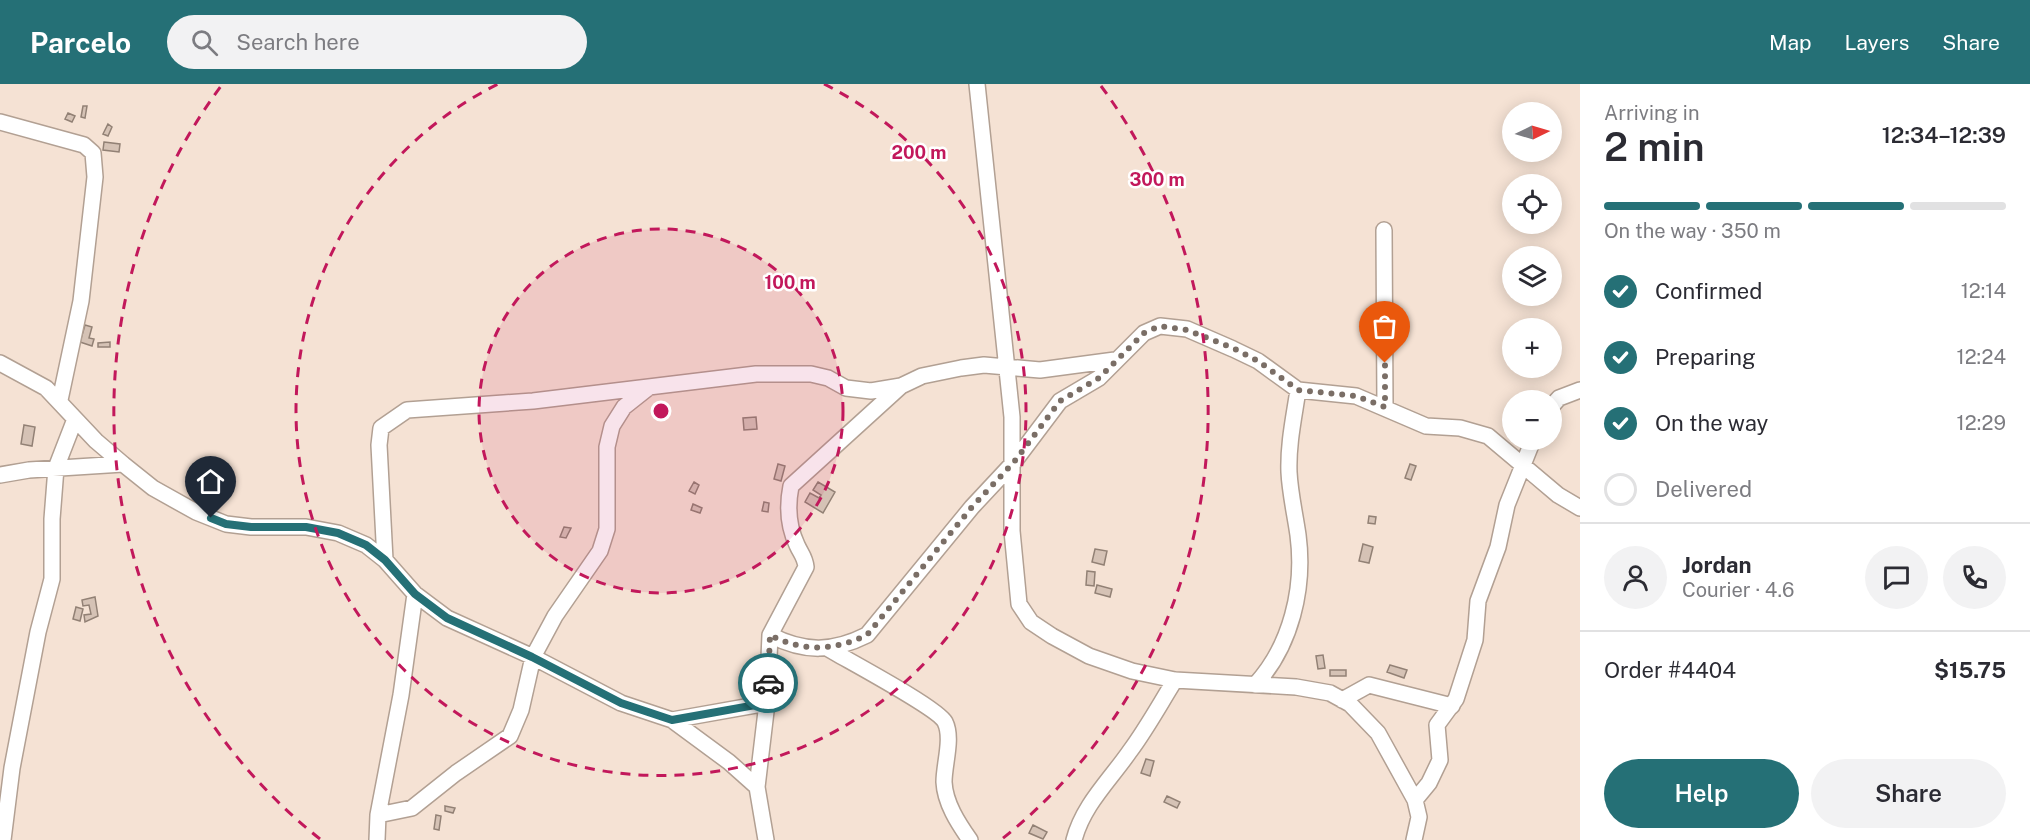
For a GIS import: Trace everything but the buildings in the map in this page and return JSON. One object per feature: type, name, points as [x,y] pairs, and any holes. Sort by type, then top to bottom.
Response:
[{"type":"street","points":[[977,84],[1007,367],[1014,462],[1012,531],[1019,604],[1031,622],[1089,656],[1132,671],[1175,680],[1296,687],[1330,693],[1342,700],[1360,713],[1378,733],[1415,800],[1419,818],[1414,840]]},
{"type":"street","points":[[0,122],[84,145],[93,153],[94,188],[81,300],[60,400]]},
{"type":"street","points":[[1384,230],[1385,407]]},
{"type":"street","points":[[770,635],[786,643],[802,647],[827,648],[846,645],[867,635],[972,507],[1014,462],[1060,401],[1099,378],[1144,333],[1160,326],[1175,326],[1258,361],[1298,390],[1356,396],[1426,426],[1460,428],[1488,436],[1558,495],[1580,508]]},
{"type":"street","points":[[766,840],[757,787],[767,703],[770,635],[806,567],[805,557],[796,544],[790,521],[788,502],[791,486],[901,386],[922,376],[984,365],[1040,370],[1115,360]]},
{"type":"street","points":[[0,363],[30,377],[60,400],[75,419],[123,465],[153,488],[196,512],[226,524],[251,527],[306,527],[338,533],[366,545],[385,560],[415,594],[447,618],[532,657],[621,703],[672,720],[729,762],[757,787]]},
{"type":"street","points":[[385,560],[379,445],[381,428],[407,410],[533,401],[720,378],[791,373],[828,378],[858,392],[901,386]]},
{"type":"street","points":[[378,815],[412,808],[456,772],[510,736],[521,710],[532,657],[555,616],[600,551],[607,529],[607,447],[612,426],[624,407],[648,388]]},
{"type":"street","points":[[1255,685],[1268,671],[1280,651],[1290,628],[1295,598],[1298,537],[1289,468],[1298,390]]},
{"type":"street","points":[[1562,397],[1580,390]]},
{"type":"street","points":[[3,840],[12,768],[38,632],[52,579],[52,519],[56,468],[75,419]]},
{"type":"street","points":[[1415,800],[1429,783],[1440,760],[1437,725],[1452,706],[1474,640],[1478,601],[1498,547],[1507,505],[1528,450]]},
{"type":"street","points":[[0,475],[56,468],[123,465]]},
{"type":"street","points":[[377,840],[378,815],[400,695],[415,594]]},
{"type":"street","points":[[827,648],[914,698],[945,721],[948,734],[944,784],[949,804],[970,840]]},
{"type":"street","points":[[1074,840],[1079,822],[1088,807],[1145,731],[1175,680]]},
{"type":"street","points":[[1342,700],[1369,686],[1452,706]]},
{"type":"street","points":[[672,720],[767,703]]},
{"type":"way so far","points":[[768,683],[770,635],[786,643],[802,647],[827,648],[846,645],[867,635],[972,507],[1014,462],[1060,401],[1099,378],[1144,333],[1160,326],[1175,326],[1233,348],[1258,361],[1279,374],[1298,390],[1356,396],[1385,407],[1385,363]]},
{"type":"route","points":[[211,518],[226,524],[251,527],[306,527],[338,533],[366,545],[385,560],[415,594],[447,618],[532,657],[621,703],[672,720],[767,703],[768,683]]}]
